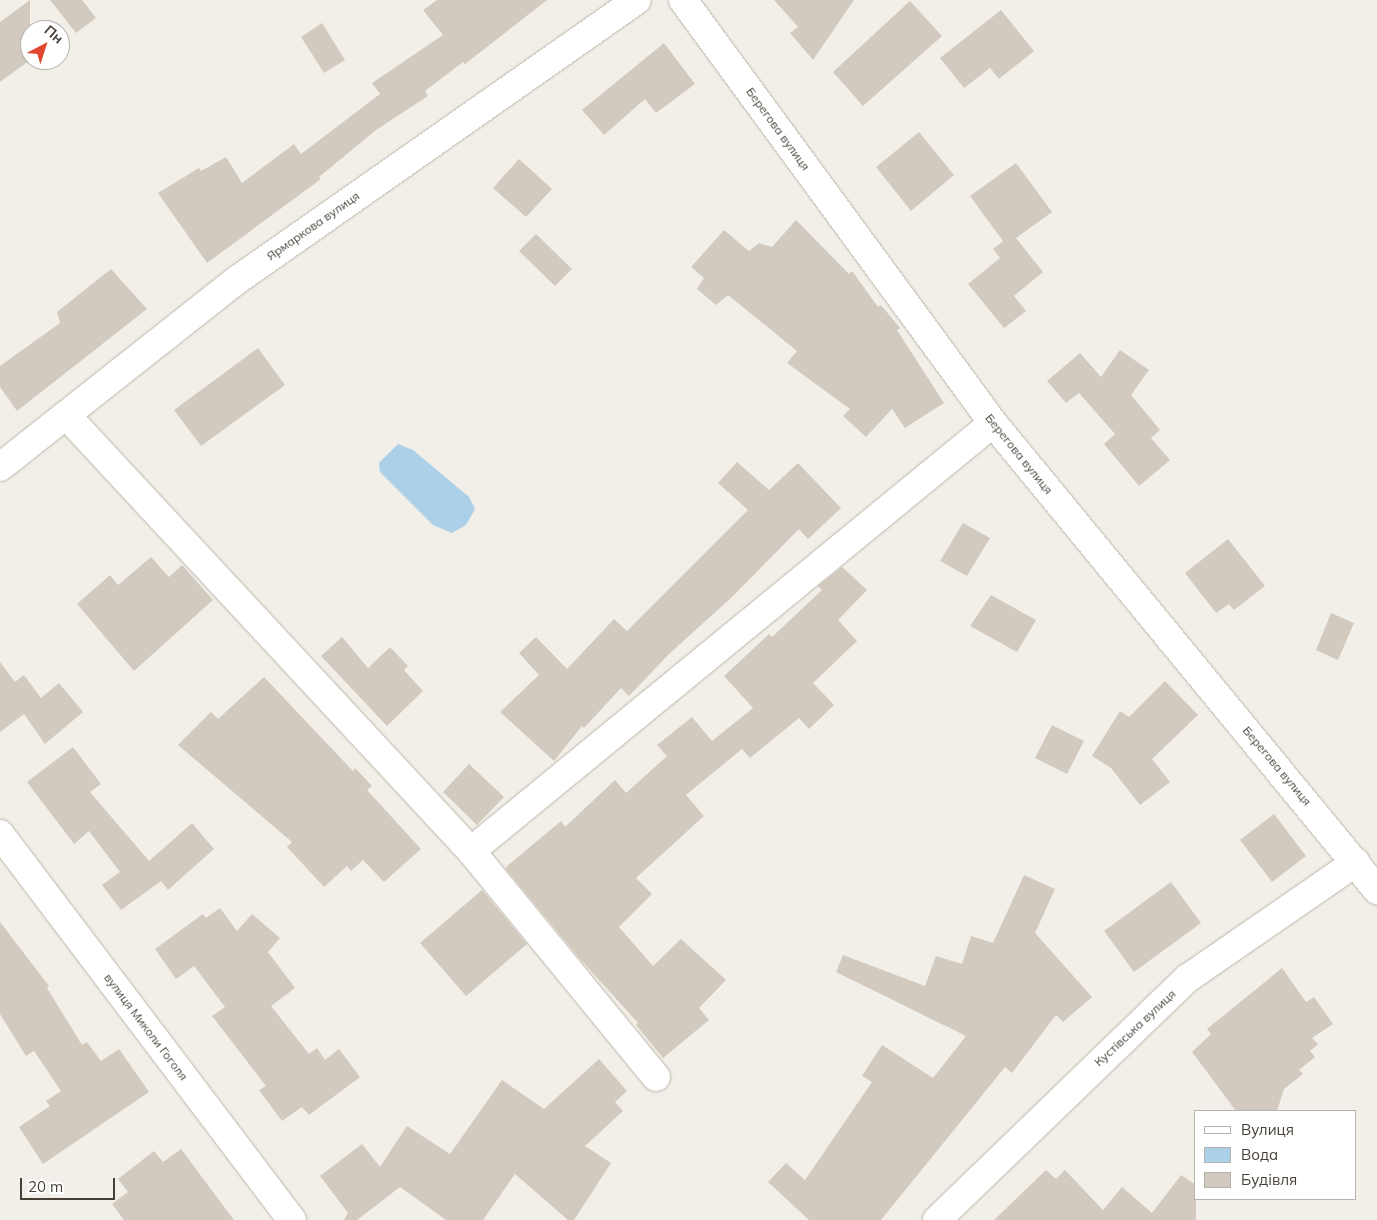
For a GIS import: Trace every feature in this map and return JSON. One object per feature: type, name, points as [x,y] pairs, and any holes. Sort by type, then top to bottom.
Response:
[{"type":"street","name":"Ярмаркова вулиця","points":[[0,467],[237,280],[637,0]]},
{"type":"street","name":"Берегова вулиця","points":[[684,0],[993,423],[1356,862],[1377,890]]},
{"type":"street","points":[[66,415],[471,851],[656,1077]]},
{"type":"street","points":[[471,851],[993,423]]},
{"type":"street","name":"вулиця Миколи Гоголя","points":[[0,834],[292,1220]]},
{"type":"street","name":"Кустівська вулиця","points":[[937,1220],[1020,1136],[1188,978],[1356,862]]},
{"type":"water","points":[[398,444],[413,450],[469,497],[475,509],[466,525],[452,533],[433,525],[380,472],[379,463]]},
{"type":"building","points":[[30,0],[30,20],[20,20],[20,67],[0,82],[0,22]]},
{"type":"building","points":[[50,0],[82,0],[96,18],[76,33],[70,25],[70,20],[66,20]]},
{"type":"building","points":[[437,0],[547,0],[465,64],[463,62],[425,91],[428,96],[376,130],[319,177],[321,179],[207,263],[158,193],[199,168],[201,171],[226,157],[242,183],[294,144],[301,154],[380,94],[372,83],[443,35],[423,10]]},
{"type":"building","points":[[774,0],[854,0],[813,60],[790,33],[798,27]]},
{"type":"building","points":[[910,1],[942,36],[863,106],[833,72]]},
{"type":"building","points":[[1001,10],[1034,51],[999,79],[990,68],[964,88],[940,58]]},
{"type":"building","points":[[322,23],[345,60],[324,73],[301,37]]},
{"type":"building","points":[[664,43],[695,84],[656,113],[645,99],[604,135],[582,110]]},
{"type":"building","points":[[919,132],[954,175],[911,211],[876,167]]},
{"type":"building","points":[[519,159],[552,189],[526,217],[493,188]]},
{"type":"building","points":[[1016,163],[1052,212],[1016,238],[1043,272],[1014,296],[1026,311],[1004,328],[968,284],[1000,258],[993,249],[1003,241],[970,196]]},
{"type":"building","points":[[796,220],[849,274],[852,271],[878,307],[881,305],[900,328],[897,330],[944,403],[905,428],[892,409],[866,437],[843,416],[850,409],[787,363],[797,351],[728,295],[716,305],[697,289],[704,278],[691,267],[724,230],[749,251],[759,243],[772,247]]},
{"type":"building","points":[[536,234],[572,269],[555,286],[519,251]]},
{"type":"building","points":[[111,269],[147,309],[17,411],[0,387],[0,366],[60,323],[57,312]]},
{"type":"building","points":[[258,348],[285,385],[201,446],[174,410]]},
{"type":"building","points":[[1120,350],[1149,370],[1131,395],[1160,430],[1151,438],[1170,460],[1139,486],[1104,444],[1115,434],[1079,393],[1066,403],[1047,381],[1080,353],[1101,377]]},
{"type":"building","points":[[737,462],[769,490],[798,463],[841,508],[808,539],[799,529],[732,597],[669,654],[629,696],[621,688],[584,728],[582,726],[554,761],[500,712],[539,675],[519,653],[536,637],[567,669],[614,619],[627,631],[748,510],[718,483]]},
{"type":"building","points":[[963,523],[990,538],[967,576],[940,561]]},
{"type":"building","points":[[1228,539],[1265,586],[1234,610],[1229,604],[1216,613],[1185,573]]},
{"type":"building","points":[[151,557],[169,577],[182,565],[213,600],[134,671],[77,604],[110,575],[118,585]]},
{"type":"building","points":[[842,567],[867,590],[838,620],[857,641],[813,683],[834,705],[809,729],[799,718],[750,758],[742,749],[686,795],[704,816],[636,878],[652,894],[619,927],[653,966],[681,939],[726,980],[699,1008],[709,1020],[663,1058],[636,1025],[638,1023],[580,959],[506,869],[507,866],[561,821],[565,827],[615,780],[626,793],[667,756],[657,745],[692,717],[712,741],[753,708],[724,676],[769,634],[772,637],[822,590],[818,586]]},
{"type":"building","points":[[991,595],[1036,620],[1017,652],[970,626]]},
{"type":"building","points":[[1331,613],[1354,623],[1338,660],[1316,650]]},
{"type":"building","points":[[342,637],[368,668],[390,647],[408,666],[404,670],[423,691],[387,726],[321,656]]},
{"type":"building","points":[[0,662],[15,682],[24,675],[41,698],[59,683],[83,712],[45,744],[24,714],[0,732]]},
{"type":"building","points":[[264,677],[353,771],[355,768],[372,786],[367,790],[421,849],[384,882],[363,860],[351,871],[347,866],[324,887],[287,847],[292,842],[178,745],[211,712],[218,719]]},
{"type":"building","points":[[1165,681],[1198,715],[1152,759],[1170,782],[1140,805],[1111,768],[1092,756],[1120,711],[1129,717]]},
{"type":"building","points":[[1052,725],[1084,741],[1067,774],[1035,758]]},
{"type":"building","points":[[73,747],[101,784],[90,792],[149,861],[192,823],[214,849],[168,890],[161,881],[121,910],[102,885],[120,872],[89,831],[74,844],[27,782]]},
{"type":"building","points":[[469,764],[504,797],[477,825],[443,792]]},
{"type":"building","points":[[1274,814],[1306,856],[1272,882],[1240,840]]},
{"type":"building","points":[[1024,875],[1055,889],[1035,933],[1092,997],[1063,1022],[1056,1015],[1012,1073],[1005,1067],[881,1220],[809,1220],[768,1182],[786,1163],[805,1180],[872,1082],[862,1076],[882,1045],[933,1078],[966,1036],[836,972],[843,955],[925,986],[936,956],[962,964],[971,936],[993,943]]},
{"type":"building","points":[[1171,882],[1201,923],[1134,972],[1104,931]]},
{"type":"building","points":[[482,890],[527,944],[466,996],[420,943]]},
{"type":"building","points":[[220,908],[237,931],[252,914],[280,938],[268,952],[295,988],[271,1006],[309,1054],[317,1048],[325,1060],[339,1049],[360,1077],[309,1115],[302,1107],[282,1121],[259,1090],[266,1086],[212,1016],[225,1007],[194,966],[176,979],[155,949],[203,914],[206,918]]},
{"type":"building","points":[[0,922],[49,986],[47,988],[82,1045],[87,1042],[101,1061],[119,1049],[149,1092],[43,1164],[19,1127],[50,1106],[46,1101],[61,1091],[34,1051],[26,1056],[0,1014]]},
{"type":"building","points":[[1282,968],[1306,1002],[1314,997],[1333,1024],[1312,1038],[1318,1044],[1310,1051],[1315,1057],[1299,1070],[1303,1074],[1284,1089],[1277,1110],[1235,1110],[1192,1052],[1211,1034],[1207,1029]]},
{"type":"building","points":[[599,1059],[627,1091],[615,1102],[623,1111],[585,1146],[611,1163],[574,1220],[568,1220],[515,1174],[483,1220],[446,1220],[400,1187],[357,1220],[344,1220],[348,1213],[320,1176],[362,1144],[380,1167],[407,1126],[450,1154],[502,1080],[544,1109]]},
{"type":"building","points":[[181,1149],[234,1220],[124,1220],[112,1204],[128,1192],[118,1179],[154,1151],[163,1162]]},
{"type":"building","points":[[1046,1170],[1056,1179],[1065,1170],[1103,1210],[1122,1187],[1152,1213],[1181,1175],[1194,1184],[1196,1220],[994,1220]]}]
